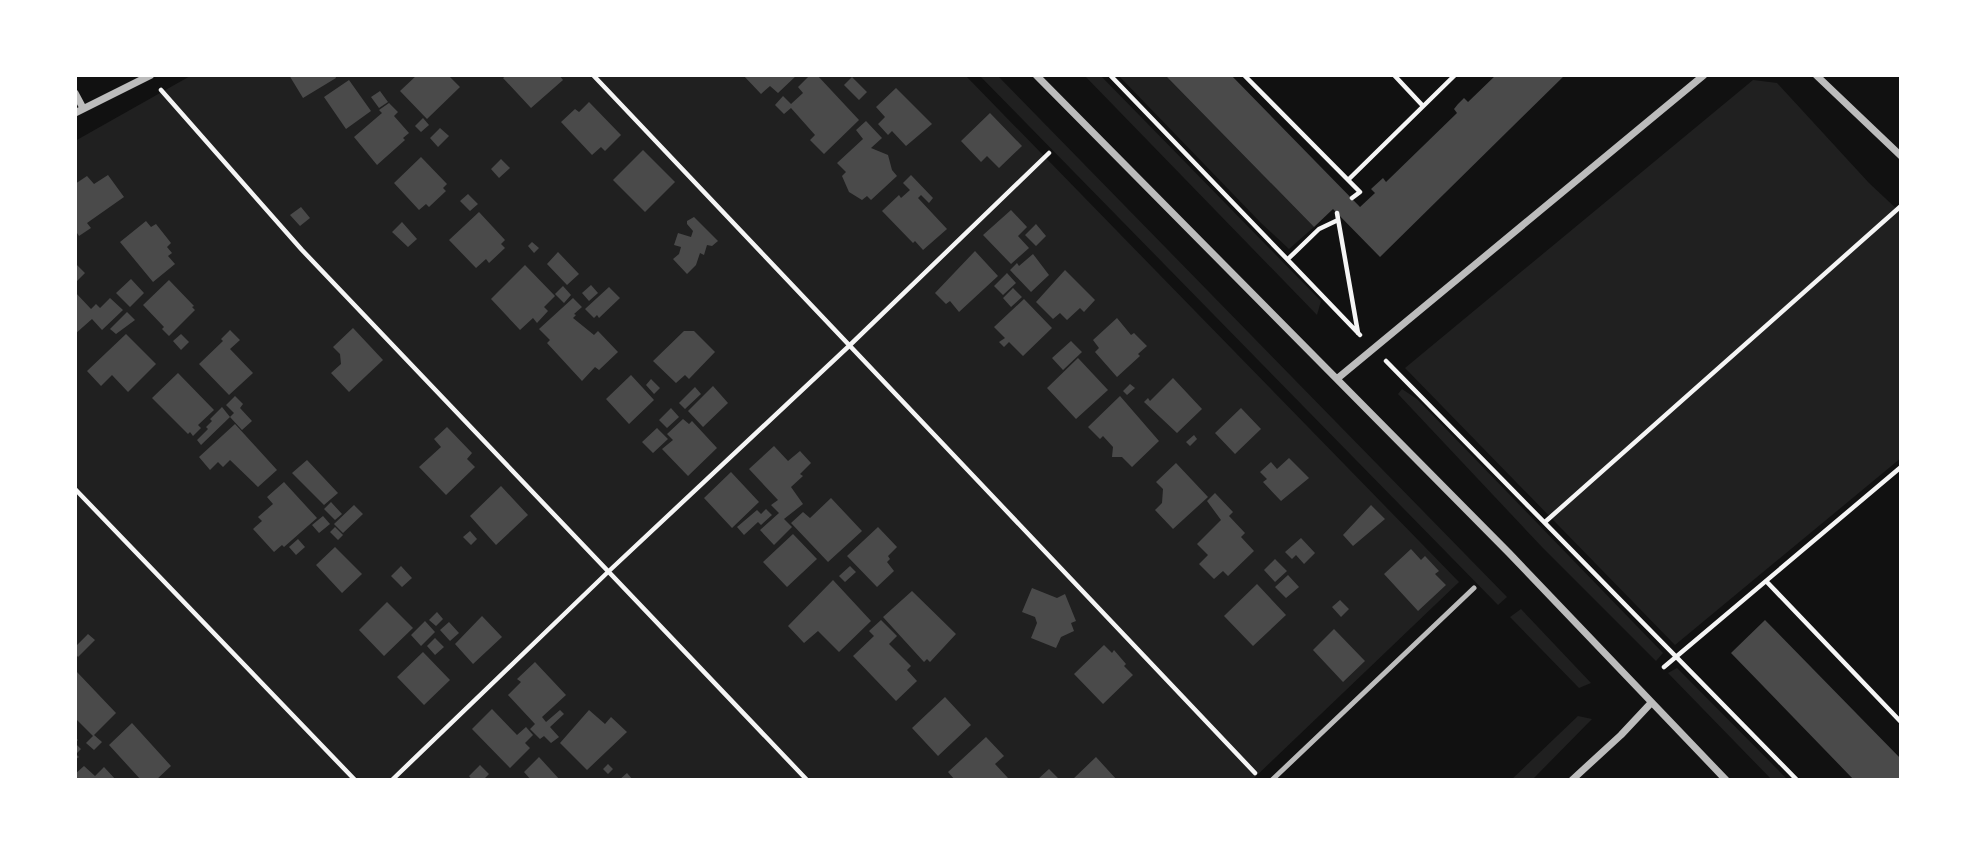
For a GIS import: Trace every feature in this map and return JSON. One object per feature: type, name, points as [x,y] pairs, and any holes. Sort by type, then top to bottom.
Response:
[{"type":"street","points":[[1036,75],[1338,378],[1726,780]]},
{"type":"street","points":[[1338,378],[1703,75]]},
{"type":"street","points":[[1816,75],[1901,156]]},
{"type":"street","points":[[75,113],[150,76]]},
{"type":"street","points":[[75,93],[83,108]]},
{"type":"street","points":[[1572,780],[1651,703]]},
{"type":"lane","points":[[1272,780],[1474,588]]},
{"type":"path","points":[[593,75],[1261,780]]},
{"type":"path","points":[[1110,75],[1358,333],[1797,780]]},
{"type":"path","points":[[1244,75],[1360,192],[1352,198]]},
{"type":"path","points":[[1394,75],[1423,106]]},
{"type":"path","points":[[1348,180],[1455,75]]},
{"type":"path","points":[[150,76],[302,250],[807,780]]},
{"type":"path","points":[[392,780],[1049,152]]},
{"type":"path","points":[[1545,522],[1901,206]]},
{"type":"path","points":[[1288,259],[1319,229],[1338,216],[1358,333]]},
{"type":"path","points":[[1664,667],[1901,467]]},
{"type":"path","points":[[75,489],[355,780]]},
{"type":"path","points":[[1766,581],[1901,722]]},
{"type":"shaded area","points":[[192,75],[965,75],[1459,582],[1252,780],[75,780],[75,141]]},
{"type":"shaded area","points":[[979,75],[997,75],[1507,597],[1498,605]]},
{"type":"shaded area","points":[[1084,75],[1100,75],[1321,301],[1317,315]]},
{"type":"shaded area","points":[[1118,75],[1165,75],[1314,227],[1289,249]]},
{"type":"shaded area","points":[[1753,80],[1777,83],[1869,183],[1901,213],[1901,458],[1675,645],[1405,368]]},
{"type":"shaded area","points":[[1402,389],[1417,399],[1663,653],[1656,661],[1542,547],[1398,394]]},
{"type":"shaded area","points":[[1521,609],[1591,683],[1579,688],[1510,617]]},
{"type":"shaded area","points":[[1677,668],[1788,780],[1772,780],[1668,673]]},
{"type":"shaded area","points":[[1578,716],[1592,719],[1532,780],[1511,780]]},
{"type":"building","points":[[289,75],[335,75],[336,78],[303,98]]},
{"type":"building","points":[[417,75],[448,75],[460,87],[427,119],[400,91]]},
{"type":"building","points":[[507,75],[559,75],[563,80],[531,108],[503,78]]},
{"type":"building","points":[[743,75],[797,75],[778,93],[770,86],[761,94]]},
{"type":"building","points":[[810,75],[817,75],[859,120],[824,154],[810,140],[815,135],[791,108],[784,114],[775,105],[783,96],[791,104],[803,93],[798,87]]},
{"type":"building","points":[[1165,75],[1231,75],[1360,207],[1375,193],[1371,189],[1383,178],[1386,182],[1457,113],[1454,109],[1464,98],[1468,102],[1496,75],[1565,75],[1380,257],[1333,209],[1314,227]]},
{"type":"building","points":[[852,77],[867,92],[859,100],[844,85]]},
{"type":"building","points":[[349,80],[371,111],[346,129],[324,97]]},
{"type":"building","points":[[896,88],[932,124],[906,146],[892,131],[888,135],[878,124],[885,117],[876,107]]},
{"type":"building","points":[[380,91],[388,102],[379,108],[371,97]]},
{"type":"building","points":[[589,102],[621,135],[605,151],[601,147],[592,155],[561,122],[575,109],[579,112]]},
{"type":"building","points":[[389,103],[398,112],[394,116],[409,133],[403,138],[405,140],[377,165],[354,137],[382,113],[379,110]]},
{"type":"building","points":[[990,113],[1022,146],[999,168],[987,156],[981,162],[961,141]]},
{"type":"building","points":[[423,118],[429,125],[421,132],[415,126]]},
{"type":"building","points":[[866,121],[882,138],[871,148],[888,155],[892,170],[897,176],[871,200],[867,196],[862,200],[849,192],[842,176],[846,172],[837,163],[863,139],[856,130]]},
{"type":"building","points":[[440,128],[449,136],[438,147],[430,138]]},
{"type":"building","points":[[643,150],[675,182],[645,212],[613,180]]},
{"type":"building","points":[[421,157],[447,184],[443,188],[446,191],[429,207],[426,204],[419,210],[394,183]]},
{"type":"building","points":[[501,159],[510,168],[499,178],[491,169]]},
{"type":"building","points":[[108,175],[124,197],[87,223],[91,228],[79,236],[75,230],[75,184],[87,176],[94,184]]},
{"type":"building","points":[[911,175],[933,198],[929,203],[921,195],[918,198],[947,229],[923,250],[882,211],[899,195],[901,198],[910,190],[903,183]]},
{"type":"building","points":[[468,194],[478,204],[470,211],[460,201]]},
{"type":"building","points":[[301,207],[310,218],[300,226],[290,215]]},
{"type":"building","points":[[1011,210],[1027,227],[1018,236],[1029,248],[1011,264],[983,235]]},
{"type":"building","points":[[479,212],[505,240],[501,244],[505,248],[489,263],[486,259],[476,268],[449,240]]},
{"type":"building","points":[[694,217],[718,241],[712,246],[707,245],[704,255],[700,253],[696,265],[687,274],[673,259],[679,254],[681,247],[674,245],[678,233],[691,237],[693,231],[687,221]]},
{"type":"building","points":[[146,221],[151,227],[156,224],[171,243],[167,247],[172,253],[168,256],[175,264],[153,282],[120,242]]},
{"type":"building","points":[[402,222],[417,239],[408,247],[392,232]]},
{"type":"building","points":[[1036,224],[1046,236],[1036,246],[1025,235]]},
{"type":"building","points":[[532,242],[539,248],[534,253],[528,246]]},
{"type":"building","points":[[975,251],[998,276],[959,312],[950,301],[946,304],[935,293]]},
{"type":"building","points":[[558,252],[579,274],[567,285],[547,264]]},
{"type":"building","points":[[1033,254],[1049,275],[1031,292],[1010,270]]},
{"type":"building","points":[[75,263],[85,273],[75,283]]},
{"type":"building","points":[[525,265],[555,296],[544,307],[548,311],[537,323],[533,318],[520,330],[491,299]]},
{"type":"building","points":[[1065,270],[1095,300],[1084,312],[1080,308],[1067,320],[1060,313],[1053,319],[1036,302]]},
{"type":"building","points":[[1007,273],[1016,283],[1003,295],[994,286]]},
{"type":"building","points":[[131,279],[144,293],[130,307],[116,293]]},
{"type":"building","points":[[169,280],[195,310],[169,336],[143,305]]},
{"type":"building","points":[[591,285],[598,293],[589,301],[582,293]]},
{"type":"building","points":[[563,286],[571,295],[564,303],[555,294]]},
{"type":"building","points":[[609,287],[620,298],[599,318],[597,315],[594,318],[585,309]]},
{"type":"building","points":[[1013,288],[1022,297],[1011,307],[1003,298]]},
{"type":"building","points":[[75,292],[91,309],[96,304],[100,308],[110,298],[123,310],[102,330],[92,319],[75,334]]},
{"type":"building","points":[[573,298],[582,307],[573,318],[594,335],[598,331],[618,352],[599,370],[595,367],[582,381],[547,343],[550,340],[539,329]]},
{"type":"building","points":[[1024,299],[1052,328],[1023,356],[1009,342],[1004,347],[999,342],[1005,338],[994,327]]},
{"type":"building","points":[[127,312],[135,320],[116,334],[110,329]]},
{"type":"building","points":[[1117,318],[1131,335],[1134,333],[1147,346],[1117,377],[1095,352],[1099,348],[1093,340]]},
{"type":"building","points":[[353,328],[383,360],[349,392],[331,373],[341,364],[340,354],[333,347]]},
{"type":"building","points":[[230,330],[240,340],[230,349],[253,373],[229,395],[199,364],[223,341],[221,339]]},
{"type":"building","points":[[684,331],[694,331],[715,352],[689,379],[685,375],[676,383],[653,361]]},
{"type":"building","points":[[126,334],[156,364],[128,392],[112,375],[101,386],[87,371]]},
{"type":"building","points":[[181,334],[189,342],[181,350],[173,341]]},
{"type":"building","points":[[1071,341],[1082,352],[1063,370],[1052,358]]},
{"type":"building","points":[[1078,358],[1108,390],[1076,419],[1047,388]]},
{"type":"building","points":[[178,373],[214,410],[198,425],[201,428],[193,436],[152,398]]},
{"type":"building","points":[[631,375],[654,400],[629,424],[606,399]]},
{"type":"building","points":[[1173,378],[1202,409],[1177,433],[1144,402],[1148,398],[1150,401]]},
{"type":"building","points":[[651,379],[660,388],[654,394],[646,385]]},
{"type":"building","points":[[1130,384],[1135,388],[1127,395],[1123,391]]},
{"type":"building","points":[[713,386],[728,403],[703,427],[688,411]]},
{"type":"building","points":[[695,387],[701,394],[685,409],[679,403]]},
{"type":"building","points":[[235,396],[243,404],[240,408],[252,421],[242,430],[230,417],[234,413],[226,405]]},
{"type":"building","points":[[1120,396],[1159,441],[1132,467],[1122,457],[1112,457],[1113,447],[1103,436],[1100,439],[1088,427]]},
{"type":"building","points":[[222,407],[230,417],[201,445],[197,440],[208,429],[206,427],[212,421],[210,419]]},
{"type":"building","points":[[671,408],[679,417],[667,428],[659,420]]},
{"type":"building","points":[[1241,408],[1261,429],[1235,454],[1215,433]]},
{"type":"building","points":[[683,419],[689,424],[692,421],[717,448],[688,476],[662,449],[673,440],[667,434]]},
{"type":"building","points":[[235,424],[277,470],[258,487],[230,460],[223,467],[218,462],[210,470],[199,457]]},
{"type":"building","points":[[447,427],[472,453],[467,459],[475,467],[446,495],[419,467],[441,447],[434,439]]},
{"type":"building","points":[[657,428],[668,439],[653,453],[642,442]]},
{"type":"building","points":[[1194,435],[1197,439],[1190,446],[1186,442]]},
{"type":"building","points":[[774,446],[788,461],[800,451],[811,463],[800,474],[803,476],[791,487],[803,504],[784,519],[792,527],[774,545],[760,530],[779,513],[771,505],[778,500],[749,469]]},
{"type":"building","points":[[1289,458],[1309,478],[1281,501],[1263,482],[1267,479],[1260,472],[1271,462],[1277,469]]},
{"type":"building","points":[[307,460],[338,493],[324,505],[292,473]]},
{"type":"building","points":[[1176,463],[1208,497],[1173,529],[1155,510],[1162,503],[1163,489],[1156,482]]},
{"type":"building","points":[[731,472],[759,502],[732,528],[704,498]]},
{"type":"building","points":[[284,482],[317,518],[284,547],[282,545],[274,552],[253,529],[262,521],[258,517],[273,504],[267,497]]},
{"type":"building","points":[[501,486],[528,515],[496,545],[470,516]]},
{"type":"building","points":[[1215,493],[1233,512],[1229,516],[1245,533],[1241,537],[1254,551],[1228,576],[1223,571],[1214,579],[1199,564],[1208,555],[1197,544],[1221,520],[1207,501]]},
{"type":"building","points":[[831,498],[862,531],[828,562],[791,523],[803,512],[810,518]]},
{"type":"building","points":[[331,502],[342,514],[335,520],[324,509]]},
{"type":"building","points":[[354,505],[363,514],[343,533],[334,524]]},
{"type":"building","points":[[1371,505],[1385,519],[1353,546],[1343,535]]},
{"type":"building","points":[[766,509],[772,515],[761,525],[758,522],[744,535],[737,527],[757,510],[761,514]]},
{"type":"building","points":[[323,516],[330,524],[319,533],[312,525]]},
{"type":"building","points":[[335,527],[343,535],[338,540],[330,532]]},
{"type":"building","points":[[878,527],[897,547],[888,556],[890,559],[887,562],[894,571],[877,587],[847,556]]},
{"type":"building","points":[[470,531],[477,539],[471,545],[463,537]]},
{"type":"building","points":[[793,534],[817,559],[787,587],[763,562]]},
{"type":"building","points":[[1301,538],[1315,553],[1304,564],[1296,555],[1292,559],[1285,552]]},
{"type":"building","points":[[298,539],[305,547],[296,555],[289,547]]},
{"type":"building","points":[[335,547],[362,574],[342,593],[316,565]]},
{"type":"building","points":[[1411,549],[1421,560],[1425,556],[1439,571],[1435,574],[1446,585],[1418,611],[1384,574]]},
{"type":"building","points":[[1275,559],[1287,571],[1275,582],[1264,570]]},
{"type":"building","points":[[401,566],[412,578],[402,587],[391,576]]},
{"type":"building","points":[[850,566],[856,572],[845,582],[839,576]]},
{"type":"building","points":[[1288,575],[1299,587],[1286,598],[1275,587]]},
{"type":"building","points":[[833,580],[871,621],[839,652],[818,631],[804,643],[788,626]]},
{"type":"building","points":[[1257,584],[1286,615],[1253,646],[1224,616]]},
{"type":"building","points":[[1032,588],[1057,598],[1065,594],[1076,621],[1071,623],[1074,631],[1061,637],[1056,648],[1031,638],[1037,623],[1035,617],[1022,612]]},
{"type":"building","points":[[912,591],[956,634],[930,662],[927,659],[924,662],[883,617]]},
{"type":"building","points":[[1340,600],[1349,609],[1341,617],[1332,607]]},
{"type":"building","points":[[387,602],[413,628],[384,656],[359,630]]},
{"type":"building","points":[[437,612],[443,619],[436,626],[429,620]]},
{"type":"building","points":[[482,616],[502,637],[473,664],[455,644]]},
{"type":"building","points":[[881,620],[897,636],[889,644],[911,666],[907,670],[917,681],[896,701],[853,656],[874,636],[869,631]]},
{"type":"building","points":[[1765,620],[1901,759],[1901,780],[1854,780],[1731,653]]},
{"type":"building","points":[[425,621],[435,632],[421,646],[411,635]]},
{"type":"building","points":[[449,622],[459,633],[450,641],[440,630]]},
{"type":"building","points":[[1334,629],[1365,661],[1343,682],[1313,650]]},
{"type":"building","points":[[88,634],[95,640],[78,657],[75,647]]},
{"type":"building","points":[[435,638],[444,647],[435,655],[427,646]]},
{"type":"building","points":[[1104,645],[1112,653],[1114,650],[1133,675],[1103,704],[1074,674]]},
{"type":"building","points":[[423,652],[450,680],[424,705],[397,677]]},
{"type":"building","points":[[535,662],[566,695],[542,717],[546,722],[560,710],[564,714],[550,727],[559,737],[551,743],[544,736],[540,739],[530,729],[535,724],[508,695],[521,682],[517,679]]},
{"type":"building","points":[[77,672],[116,713],[93,736],[75,718]]},
{"type":"building","points":[[945,697],[971,725],[938,756],[912,728]]},
{"type":"building","points":[[492,709],[517,735],[526,727],[533,735],[525,743],[530,748],[510,768],[472,729]]},
{"type":"building","points":[[589,710],[605,724],[611,717],[627,732],[587,770],[560,743]]},
{"type":"building","points":[[132,723],[171,766],[156,780],[141,780],[109,745]]},
{"type":"building","points":[[94,735],[102,742],[94,750],[86,743]]},
{"type":"building","points":[[986,737],[1004,756],[995,764],[1008,778],[955,780],[948,772]]},
{"type":"building","points":[[75,743],[81,749],[75,760]]},
{"type":"building","points":[[539,757],[560,780],[531,780],[524,772]]},
{"type":"building","points":[[1096,757],[1117,780],[1072,780]]},
{"type":"building","points":[[608,764],[613,769],[608,774],[603,769]]},
{"type":"building","points":[[480,765],[489,774],[483,780],[472,780],[469,776]]},
{"type":"building","points":[[84,766],[95,776],[104,767],[116,780],[75,780],[75,774]]},
{"type":"building","points":[[1049,769],[1057,780],[1037,780]]},
{"type":"building","points":[[627,773],[633,780],[619,780]]}]
